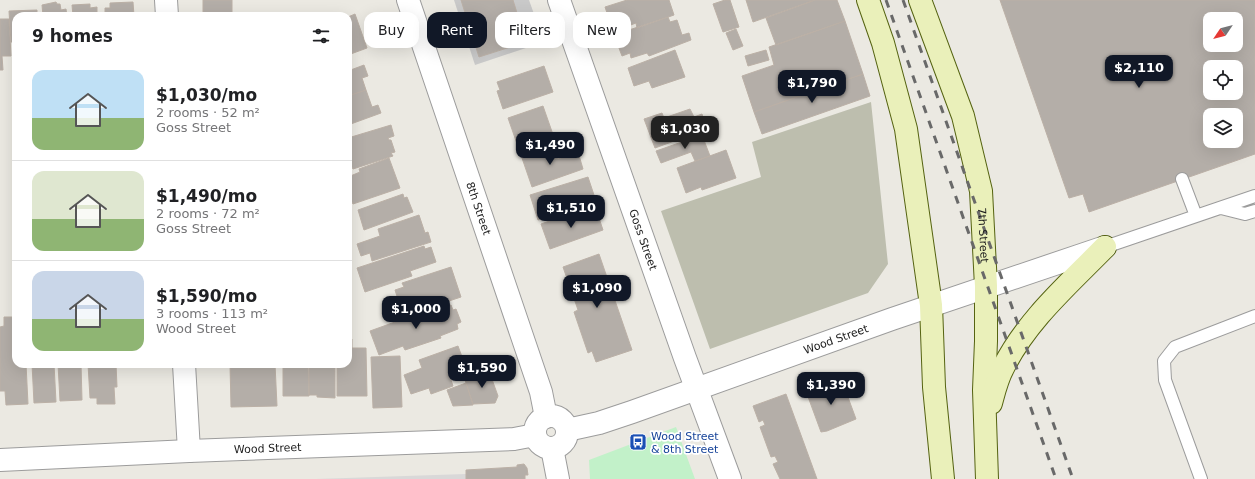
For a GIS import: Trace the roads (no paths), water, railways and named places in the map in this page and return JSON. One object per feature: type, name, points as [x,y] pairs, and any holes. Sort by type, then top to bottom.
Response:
[{"type":"main road","points":[[868,0],[883,43],[906,129],[931,305],[934,387],[943,479]]},
{"type":"main road","name":"7th Street","points":[[920,0],[963,116],[981,191],[986,286],[985,419],[987,479]]},
{"type":"main road","points":[[985,419],[1002,369],[1022,335],[1042,311],[1105,247]]},
{"type":"street","points":[[166,0],[167,12]]},
{"type":"street","name":"8th Street","points":[[408,0],[541,392],[546,417]]},
{"type":"street","name":"Goss Street","points":[[559,0],[730,479]]},
{"type":"street","name":"Wood Street","points":[[567,430],[599,424],[698,390],[931,305],[1105,247]]},
{"type":"street","points":[[184,368],[189,451]]},
{"type":"street","points":[[546,417],[557,417],[561,420],[567,430],[565,440],[562,444],[552,448],[541,445],[535,435],[537,424],[546,417]]},
{"type":"street","name":"Wood Street","points":[[0,460],[189,451],[514,439],[535,435]]},
{"type":"street","points":[[552,448],[558,479]]},
{"type":"lane","points":[[1182,180],[1196,216]]},
{"type":"lane","points":[[1105,247],[1255,196]]},
{"type":"lane","points":[[1221,208],[1252,214]]},
{"type":"lane","points":[[1201,479],[1165,380],[1164,361],[1176,347],[1255,316]]},
{"type":"railway","points":[[886,0],[1056,479]]},
{"type":"railway","points":[[903,0],[1073,479]]},
{"type":"place","name":"Wood Street & 8th Street","points":[[638,442]]}]
